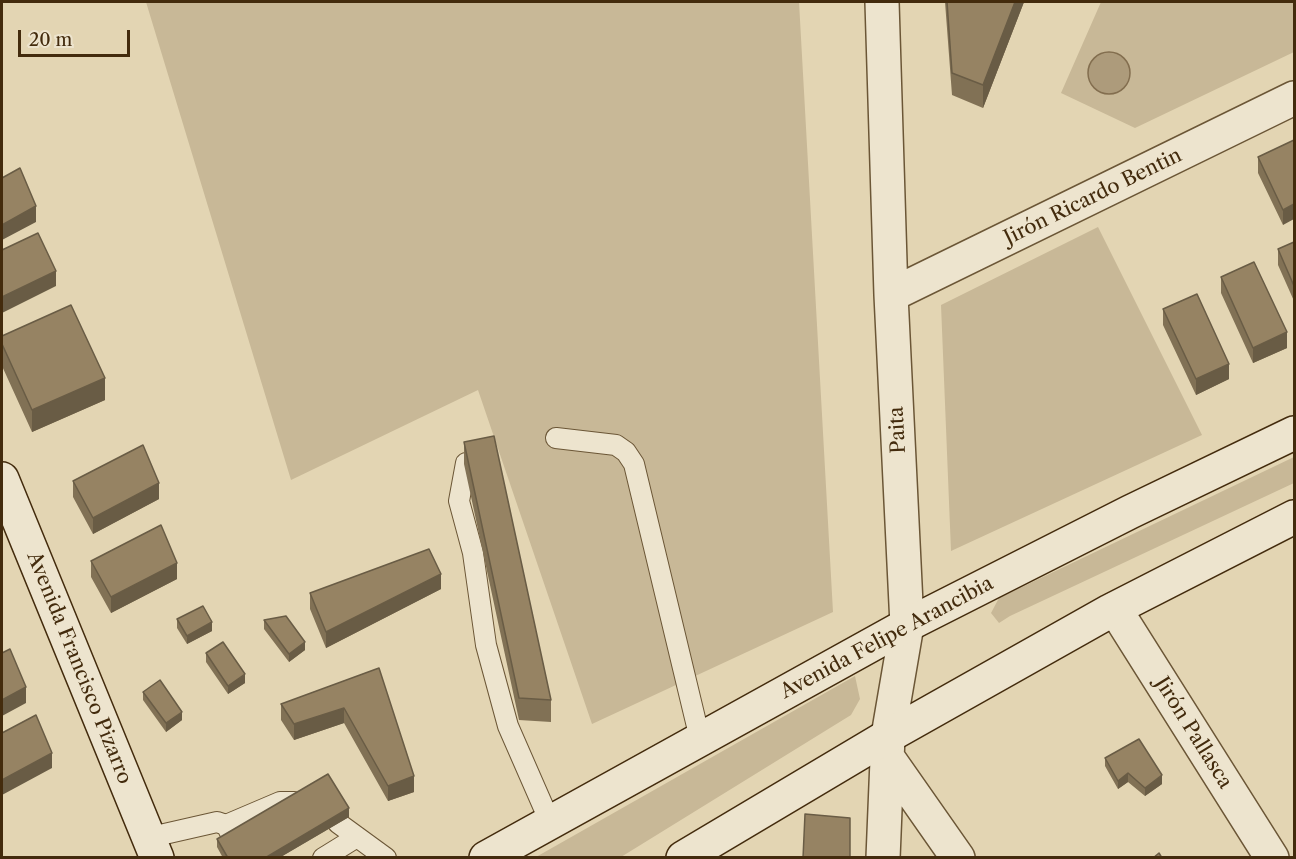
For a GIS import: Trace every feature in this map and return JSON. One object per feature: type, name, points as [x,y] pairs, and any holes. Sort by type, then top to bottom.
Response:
[{"type":"main road","name":"Paita","points":[[882,2],[891,295],[907,626],[888,747],[883,858]]},
{"type":"main road","name":"Jirón Ricardo Bentin","points":[[891,295],[1294,98]]},
{"type":"main road","name":"Avenida Felipe Arancibia","points":[[486,858],[907,626],[1130,512],[1294,433]]},
{"type":"main road","name":"Avenida Francisco Pizarro","points":[[2,479],[154,848]]},
{"type":"main road","points":[[683,858],[888,747],[1115,609],[1294,517]]},
{"type":"main road","name":"Jirón Pallasca","points":[[1115,609],[1272,858]]},
{"type":"main road","points":[[888,747],[958,858]]},
{"type":"lane","points":[[556,438],[616,445],[626,452],[634,464],[700,739]]},
{"type":"lane","points":[[466,463],[459,501],[473,553],[486,645],[508,726],[550,822]]},
{"type":"lane","points":[[154,848],[160,835],[212,822],[222,822],[229,831],[280,802],[294,802]]},
{"type":"lane","points":[[338,822],[386,858]]},
{"type":"lane","points":[[323,858],[357,837]]},
{"type":"shaded area","points":[[146,2],[799,2],[833,612],[592,724],[478,390],[291,480]]},
{"type":"shaded area","points":[[1101,2],[1294,2],[1294,52],[1135,128],[1061,93]]},
{"type":"shaded area","points":[[1109,52],[1117,53],[1124,58],[1129,65],[1129,81],[1124,88],[1117,93],[1109,94],[1101,93],[1094,88],[1089,81],[1088,73],[1089,65],[1094,58],[1101,53]]},
{"type":"shaded area","points":[[1098,227],[1202,435],[951,551],[941,305]]},
{"type":"shaded area","points":[[1294,457],[1294,483],[999,623],[991,613],[999,598]]},
{"type":"shaded area","points":[[855,676],[860,699],[851,715],[621,857],[536,857]]},
{"type":"building","points":[[947,2],[1015,2],[983,85],[952,73]]},
{"type":"building","points":[[1294,140],[1294,204],[1283,210],[1258,157]]},
{"type":"building","points":[[20,168],[36,206],[2,225],[2,178]]},
{"type":"building","points":[[38,233],[56,271],[2,297],[2,250]]},
{"type":"building","points":[[1294,242],[1294,286],[1278,249]]},
{"type":"building","points":[[1254,262],[1287,332],[1253,348],[1221,277]]},
{"type":"building","points":[[1197,294],[1229,364],[1196,379],[1163,309]]},
{"type":"building","points":[[71,305],[105,378],[32,410],[2,344],[2,336]]},
{"type":"building","points":[[494,436],[551,700],[519,698],[464,442]]},
{"type":"building","points":[[143,445],[159,483],[93,518],[73,481]]},
{"type":"building","points":[[161,525],[177,563],[111,597],[91,561]]},
{"type":"building","points":[[429,549],[441,574],[326,632],[310,593]]},
{"type":"building","points":[[203,606],[212,622],[187,636],[177,619]]},
{"type":"building","points":[[286,616],[305,642],[289,654],[264,620]]},
{"type":"building","points":[[223,642],[245,674],[228,686],[206,653]]},
{"type":"building","points":[[10,649],[26,687],[2,700],[2,653]]},
{"type":"building","points":[[379,668],[414,776],[388,786],[344,708],[294,724],[281,704]]},
{"type":"building","points":[[160,680],[182,712],[166,723],[143,692]]},
{"type":"building","points":[[36,715],[52,753],[2,780],[2,733]]},
{"type":"building","points":[[1139,739],[1162,775],[1145,788],[1128,773],[1118,781],[1105,758]]},
{"type":"building","points":[[328,774],[349,808],[265,858],[228,858],[217,839]]},
{"type":"building","points":[[805,814],[850,818],[850,858],[803,858]]}]
